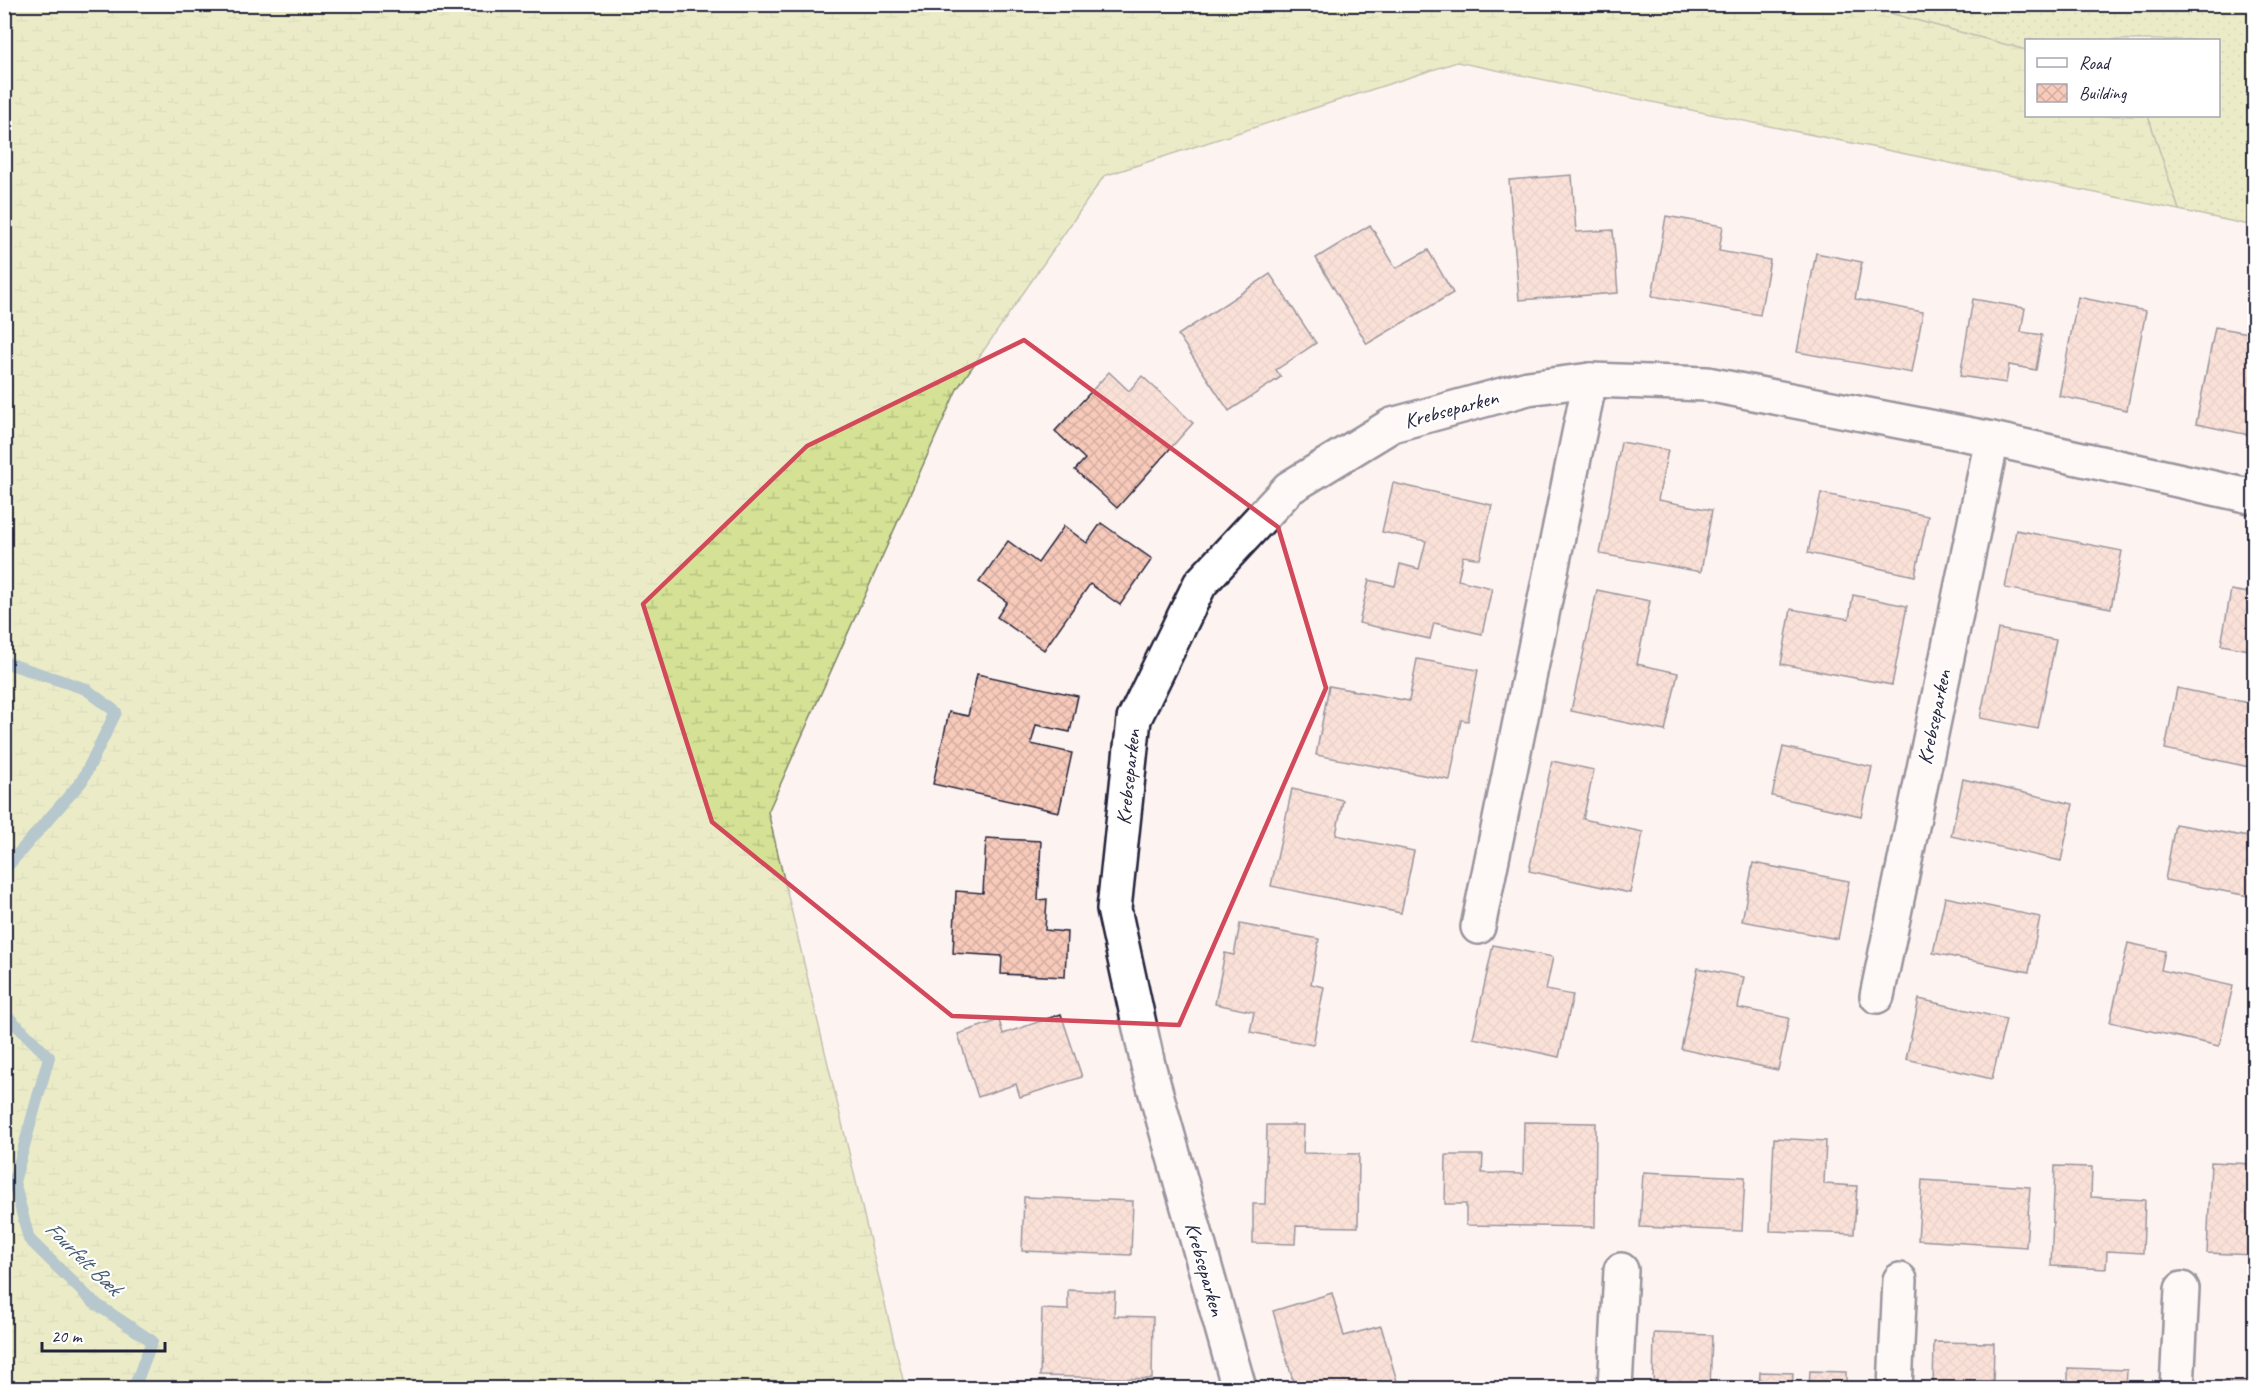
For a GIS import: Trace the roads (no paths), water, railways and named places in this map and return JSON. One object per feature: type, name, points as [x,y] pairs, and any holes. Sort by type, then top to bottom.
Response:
[{"type":"street","name":"Krebseparken","points":[[1239,1389],[1148,1065],[1114,909],[1134,719],[1200,584],[1289,488],[1392,425],[1528,388],[1590,380],[1707,384],[1992,438],[2254,497]]},
{"type":"street","points":[[1478,927],[1590,380]]},
{"type":"street","name":"Krebseparken","points":[[1877,996],[1992,438]]},
{"type":"street","points":[[1615,1389],[1621,1270]]},
{"type":"street","points":[[1895,1389],[1900,1281]]},
{"type":"street","points":[[2177,1389],[2182,1289]]},
{"type":"waterway","name":"Fourfelt Bæk","points":[[4,662],[86,689],[116,712],[82,781],[4,870]]},
{"type":"waterway","name":"Fourfelt Bæk","points":[[4,1013],[49,1057],[14,1182],[29,1239],[93,1302],[152,1341],[134,1388]]}]
